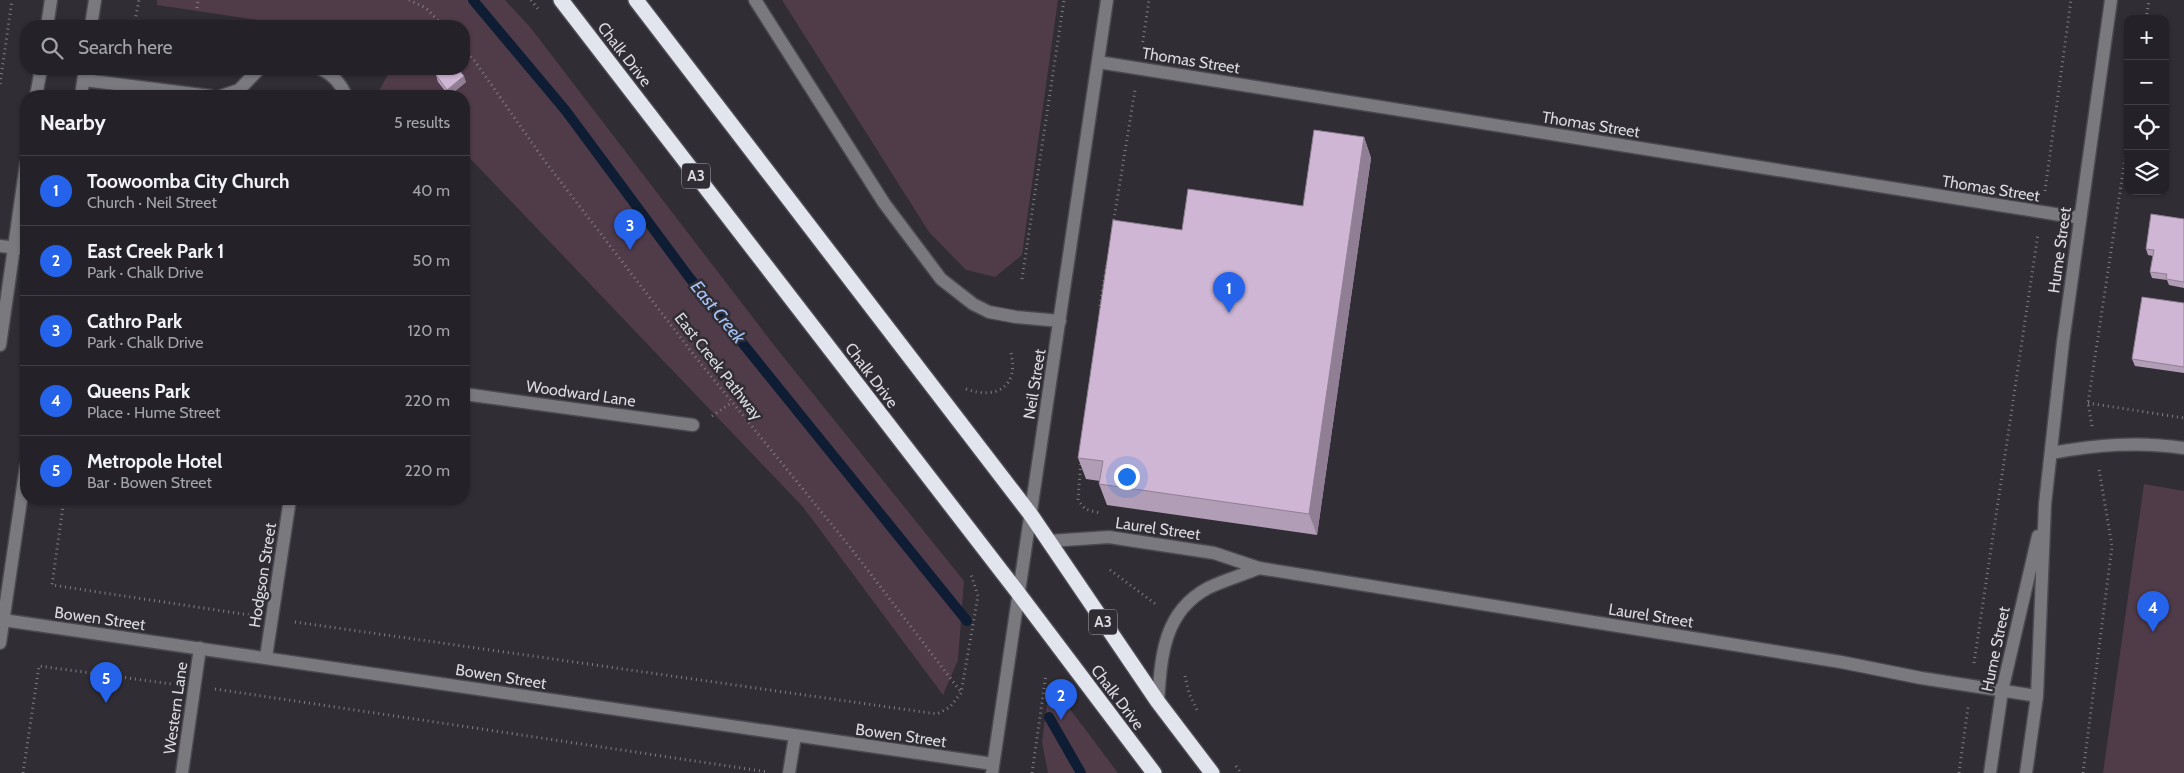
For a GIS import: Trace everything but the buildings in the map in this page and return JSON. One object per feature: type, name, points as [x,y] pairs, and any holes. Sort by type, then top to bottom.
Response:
[{"type":"highway","name":"Chalk Drive","points":[[561,0],[1019,594],[1154,773]]},
{"type":"highway","name":"Chalk Drive","points":[[636,0],[1031,515],[1158,702],[1212,773]]},
{"type":"street","points":[[48,20],[51,0]]},
{"type":"street","points":[[92,20],[95,0]]},
{"type":"street","points":[[755,0],[884,203],[941,278],[973,304],[989,312],[1016,317],[1060,321]]},
{"type":"street","name":"Neil Street","points":[[993,769],[1106,0]]},
{"type":"street","name":"Hume Street","points":[[2026,773],[2037,696],[2045,504],[2063,342],[2111,0]]},
{"type":"street","name":"Thomas Street","points":[[1098,62],[2080,218]]},
{"type":"street","points":[[37,90],[40,75]]},
{"type":"street","points":[[82,90],[85,75]]},
{"type":"street","points":[[91,75],[176,90]]},
{"type":"street","points":[[239,90],[253,75]]},
{"type":"street","points":[[329,75],[340,84],[343,90]]},
{"type":"street","points":[[0,246],[20,248],[0,345]]},
{"type":"street","name":"Woodward Lane","points":[[470,395],[693,425]]},
{"type":"street","points":[[2051,453],[2095,446],[2129,444],[2184,448]]},
{"type":"street","name":"Hume Street","points":[[1990,773],[2002,691],[2045,504]]},
{"type":"street","points":[[0,643],[20,505]]},
{"type":"street","name":"Hodgson Street","points":[[266,657],[289,505]]},
{"type":"street","name":"Laurel Street","points":[[1050,541],[1109,537],[1214,552],[1259,568],[1841,662],[2037,696]]},
{"type":"street","points":[[1158,702],[1163,651],[1168,632],[1175,618],[1208,588],[1259,568]]},
{"type":"street","name":"Bowen Street","points":[[4,620],[794,736],[993,769]]},
{"type":"street","name":"Western Lane","points":[[182,773],[200,648]]},
{"type":"street","points":[[789,773],[794,736]]},
{"type":"path","points":[[0,84],[12,0]]},
{"type":"path","points":[[135,20],[139,0]]},
{"type":"path","points":[[197,8],[198,0]]},
{"type":"path","points":[[409,0],[426,8],[437,20]]},
{"type":"path","points":[[1022,278],[1064,0]]},
{"type":"path","points":[[1112,233],[1149,0]]},
{"type":"path","points":[[1959,773],[2042,212],[2071,0]]},
{"type":"path","points":[[2147,15],[2149,0]]},
{"type":"path","name":"East Creek Pathway","points":[[470,56],[544,160],[714,381],[850,547],[961,693]]},
{"type":"path","points":[[2083,773],[2112,546],[2088,403],[2126,150]]},
{"type":"path","points":[[1100,310],[1107,262]]},
{"type":"path","points":[[962,386],[973,392],[988,394],[1006,385],[1012,377],[1013,363],[1011,354]]},
{"type":"path","points":[[2088,403],[2184,418]]},
{"type":"path","points":[[1081,457],[1077,492],[1078,500],[1085,508],[1096,513],[1108,514]]},
{"type":"path","points":[[63,505],[52,585],[272,619],[937,714],[950,707],[961,693],[978,596]]},
{"type":"path","points":[[23,773],[39,666],[194,687],[774,773]]},
{"type":"path","points":[[1032,773],[1046,674]]},
{"type":"shaded area","points":[[157,0],[505,0],[530,27],[777,349],[964,581],[958,660],[943,695],[803,507],[470,158],[470,90],[379,90],[388,75],[470,75],[470,20],[258,20],[157,5]]},
{"type":"shaded area","points":[[782,0],[1058,0],[1022,255],[995,277],[966,270],[929,232]]},
{"type":"shaded area","points":[[2144,484],[2184,491],[2184,773],[2103,773]]},
{"type":"shaded area","points":[[1049,690],[1061,697],[1118,773],[1048,773],[1042,742]]},
{"type":"waterway","name":"East Creek","points":[[473,0],[566,111],[689,277],[967,621]]},
{"type":"waterway","name":"East Creek","points":[[1049,717],[1081,773]]},
{"type":"place","name":"Cathro Park","points":[[630,250]]},
{"type":"place","name":"Toowoomba City Church","points":[[1229,313]]},
{"type":"place","name":"Queens Park","points":[[2153,632]]},
{"type":"place","name":"Metropole Hotel","points":[[106,703]]},
{"type":"place","name":"East Creek Park 1","points":[[1061,720]]}]
